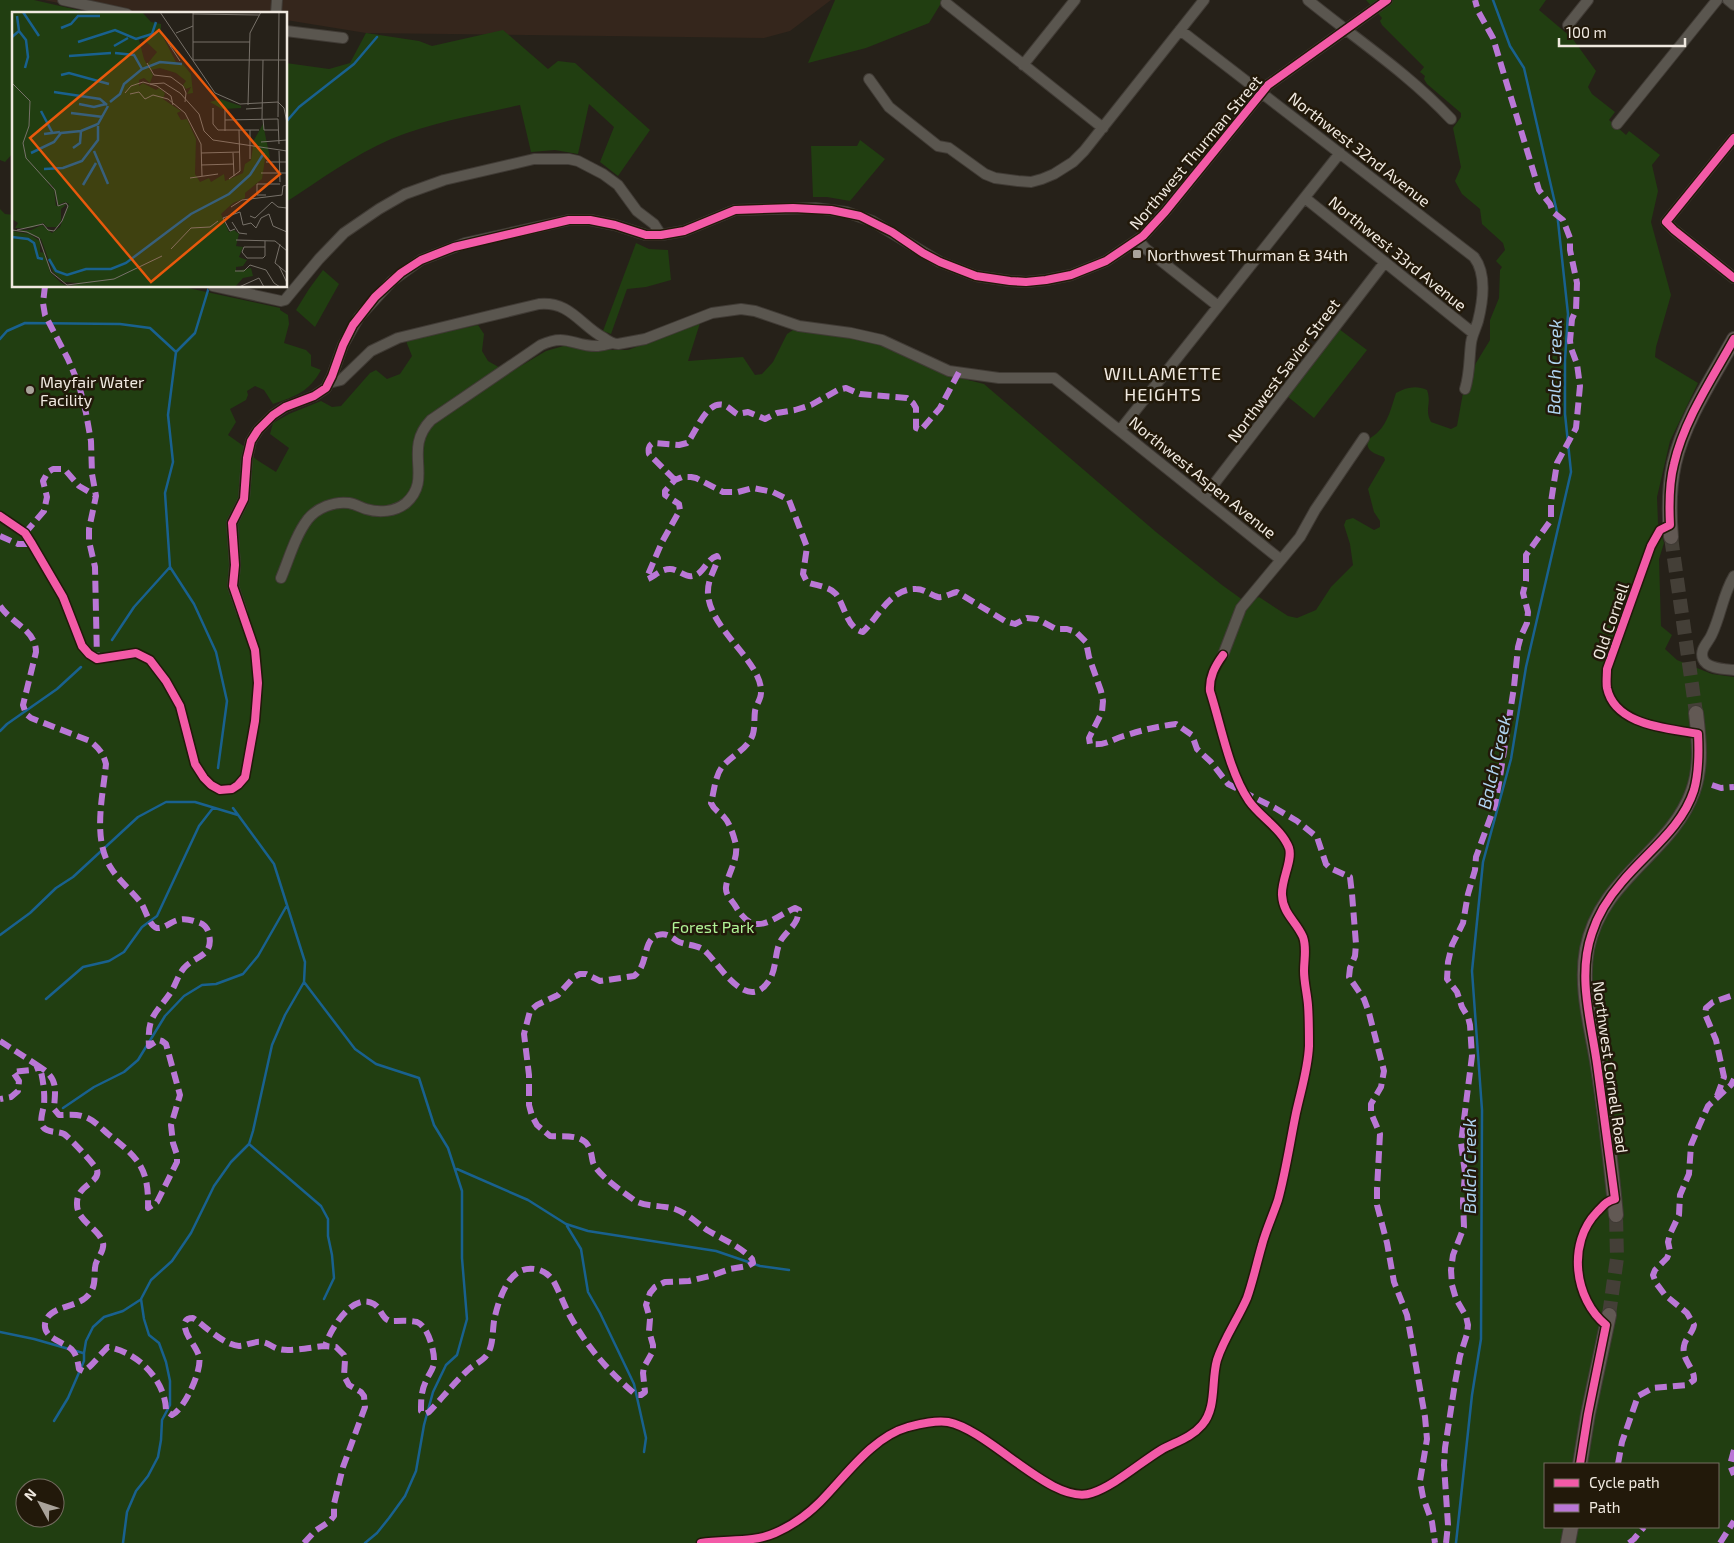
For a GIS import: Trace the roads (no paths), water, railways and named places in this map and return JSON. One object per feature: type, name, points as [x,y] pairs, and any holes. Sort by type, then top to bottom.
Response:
[{"type":"main road","points":[[1671,537],[1670,497],[1676,454],[1688,425],[1734,338]]},
{"type":"main road","name":"Northwest Cornell Road","points":[[1616,1215],[1597,1061],[1586,993],[1586,961],[1592,934],[1605,904],[1671,830],[1688,802],[1696,780],[1699,754],[1696,713]]},
{"type":"main road","points":[[1580,1463],[1593,1389],[1608,1320]]},
{"type":"main road","points":[[1568,1543],[1571,1528]]},
{"type":"street","points":[[63,0],[118,12]]},
{"type":"street","points":[[1023,65],[1075,0]]},
{"type":"street","points":[[869,79],[889,107],[938,146],[951,150],[985,174],[1006,180],[1031,182],[1054,174],[1073,162],[1103,128],[1204,0]]},
{"type":"street","points":[[1308,0],[1345,31],[1412,81],[1451,119]]},
{"type":"street","name":"Northwest Thurman Street","points":[[329,383],[343,345],[362,312],[396,277],[412,266],[433,254],[464,243],[569,220],[590,220],[615,224],[646,234],[661,235],[684,231],[735,210],[793,208],[831,210],[846,212],[872,221],[923,253],[960,271],[976,276],[1010,281],[1046,280],[1077,273],[1106,261],[1138,240],[1155,224],[1262,91],[1275,79],[1387,0]]},
{"type":"street","points":[[1568,26],[1588,0]]},
{"type":"street","points":[[1617,124],[1717,0]]},
{"type":"street","points":[[1728,0],[1734,5]]},
{"type":"street","points":[[946,3],[1103,128]]},
{"type":"street","name":"Northwest 32nd Avenue","points":[[1180,30],[1262,91],[1474,257],[1481,270],[1482,285],[1479,318],[1473,333]]},
{"type":"street","points":[[288,31],[343,38]]},
{"type":"street","points":[[1734,138],[1666,222],[1734,278]]},
{"type":"street","points":[[1120,430],[1340,153]]},
{"type":"street","points":[[222,288],[281,301],[285,300],[319,259],[344,233],[405,194],[444,180],[534,159],[568,159],[578,161],[603,174],[618,185],[637,211],[654,224],[661,235]]},
{"type":"street","name":"Northwest 33rd Avenue","points":[[1305,198],[1473,333]]},
{"type":"street","points":[[1138,240],[1146,249],[1218,306]]},
{"type":"street","name":"Northwest Savier Street","points":[[1204,497],[1385,262]]},
{"type":"street","points":[[242,612],[233,586],[232,523],[244,499],[246,458],[252,441],[258,430],[273,415],[314,396],[329,383],[341,380],[371,351],[398,338],[539,304],[556,305],[570,311],[593,331],[612,343]]},
{"type":"street","name":"Northwest Aspen Avenue","points":[[281,578],[299,534],[308,519],[319,510],[330,504],[348,503],[368,510],[385,512],[405,504],[418,485],[420,475],[417,452],[424,427],[541,345],[549,341],[567,339],[596,346],[638,341],[712,313],[741,309],[755,311],[799,326],[851,333],[882,340],[949,371],[999,378],[1054,378],[1281,560]]},
{"type":"street","points":[[1464,389],[1469,372],[1473,333]]},
{"type":"street","points":[[1223,655],[1241,608],[1300,537],[1315,510],[1364,438]]},
{"type":"street","points":[[1734,576],[1727,589],[1720,617],[1711,637],[1704,646],[1702,655],[1705,663],[1710,666],[1734,670]]},
{"type":"waterway","name":"Balch Creek","points":[[1456,1543],[1472,1395],[1481,1339],[1482,1110],[1472,971],[1483,862],[1511,759],[1526,667],[1571,472],[1565,414],[1565,360],[1568,314],[1557,212],[1524,68],[1510,46],[1493,0]]},
{"type":"waterway","points":[[288,120],[299,107],[354,64],[377,37]]},
{"type":"waterway","points":[[209,288],[195,333],[176,352],[168,415],[173,462],[165,493],[170,567],[194,604],[216,652],[227,701],[218,768]]},
{"type":"waterway","points":[[0,339],[7,331],[25,323],[120,324],[150,328],[176,352]]},
{"type":"waterway","points":[[112,640],[134,607],[170,567]]},
{"type":"waterway","points":[[0,731],[57,689],[81,667]]},
{"type":"waterway","points":[[0,935],[30,913],[56,888],[73,877],[138,817],[166,802],[195,802],[238,815]]},
{"type":"waterway","points":[[46,999],[83,967],[109,961],[124,952],[142,927],[157,916],[199,826],[213,808]]},
{"type":"waterway","points":[[123,1543],[127,1512],[136,1491],[148,1476],[158,1457],[162,1420],[170,1405],[170,1381],[166,1362],[159,1343],[149,1335],[141,1299],[151,1280],[172,1261],[191,1233],[214,1186],[231,1162],[249,1144],[272,1045],[285,1015],[304,982],[305,962],[274,864],[233,808]]},
{"type":"waterway","points":[[63,1108],[94,1087],[124,1072],[138,1060],[165,1016],[184,996],[202,985],[216,984],[243,974],[258,956],[286,907]]},
{"type":"waterway","points":[[304,982],[355,1049],[376,1064],[419,1078],[434,1125],[448,1148],[462,1191],[462,1258],[467,1319],[457,1355],[446,1365],[433,1392],[424,1425],[416,1471],[405,1496],[377,1533],[365,1543]]},
{"type":"waterway","points":[[249,1144],[321,1206],[328,1219],[328,1236],[334,1278],[324,1299]]},
{"type":"waterway","points":[[457,1169],[528,1200],[566,1224],[588,1231],[716,1251],[760,1266],[789,1270]]},
{"type":"waterway","points":[[567,1226],[581,1249],[588,1292],[634,1384],[646,1438],[644,1452]]},
{"type":"waterway","points":[[54,1421],[68,1398],[84,1361],[86,1341],[93,1327],[104,1317],[123,1311],[140,1300]]},
{"type":"waterway","points":[[0,1332],[34,1339],[83,1353]]},
{"type":"tunnel","points":[[1671,537],[1696,713]]},
{"type":"tunnel","points":[[1609,1315],[1617,1258],[1616,1215]]},
{"type":"place","name":"Northwest Thurman & 34th","points":[[1137,254]]},
{"type":"place","name":"Mayfair Water Facility","points":[[30,390]]},
{"type":"district","name":"WILLAMETTE HEIGHTS","points":[[1163,383]]},
{"type":"park label","name":"Forest Park","points":[[713,926]]}]
